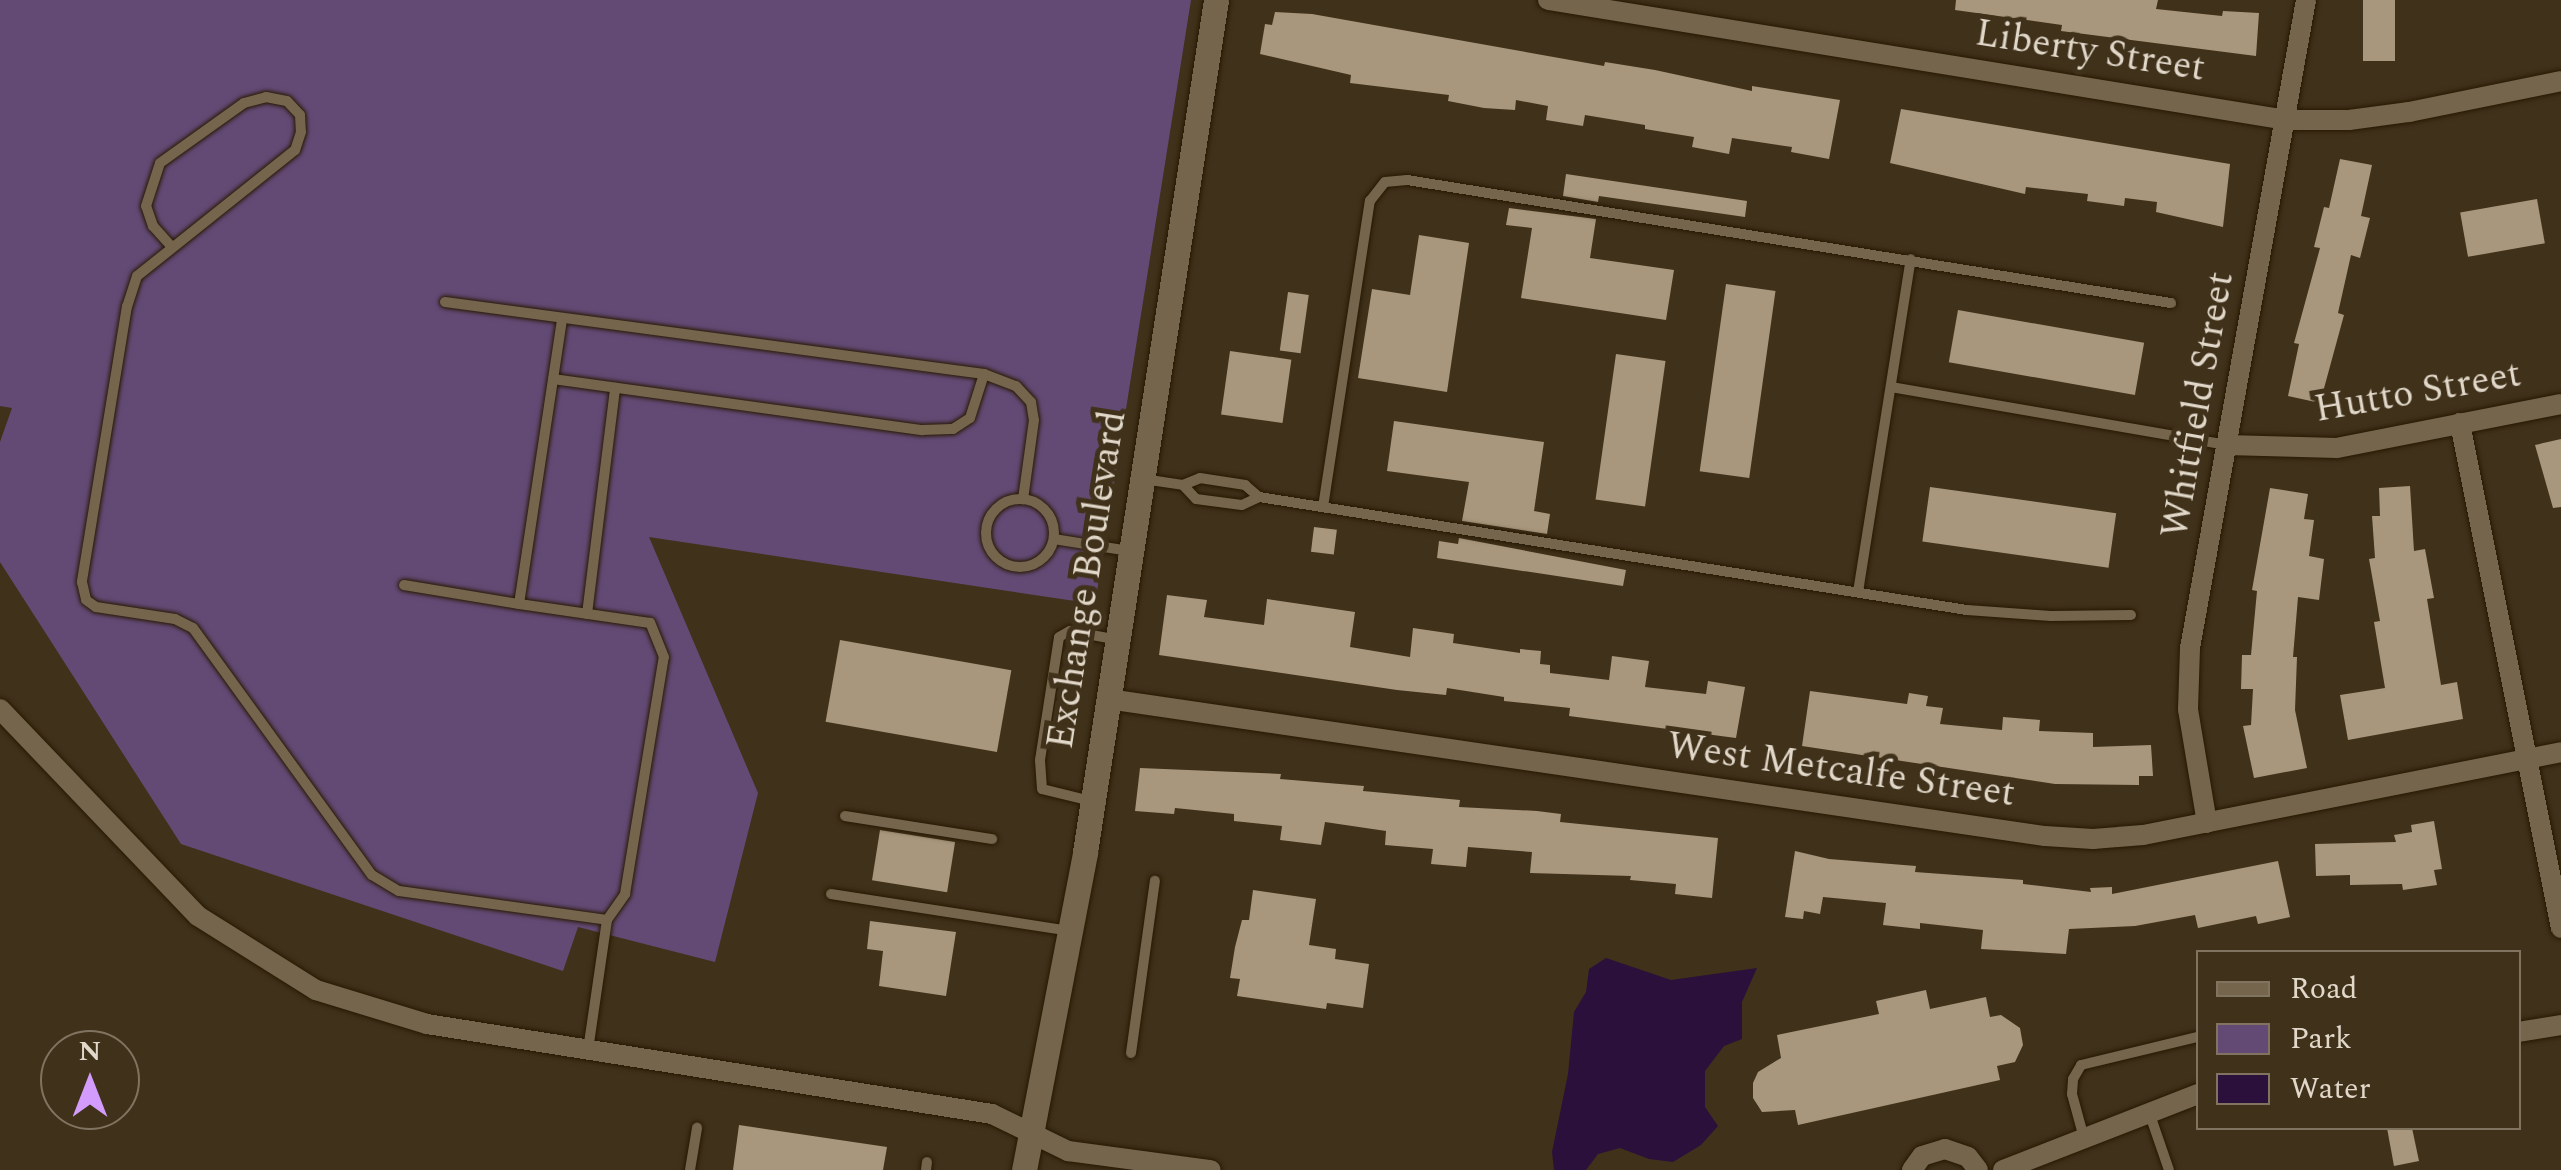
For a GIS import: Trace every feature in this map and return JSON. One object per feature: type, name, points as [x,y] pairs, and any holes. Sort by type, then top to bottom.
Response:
[{"type":"street","name":"Exchange Boulevard","points":[[1024,1170],[1092,802],[1216,0]]},
{"type":"street","name":"Liberty Street","points":[[1548,0],[2287,120],[2349,120],[2409,112],[2561,81]]},
{"type":"street","name":"Whitfield Street","points":[[2207,823],[2188,709],[2190,648],[2306,0]]},
{"type":"street","name":"Hutto Street","points":[[2227,445],[2337,448],[2561,404]]},
{"type":"street","points":[[2460,423],[2561,928]]},
{"type":"street","name":"West Metcalfe Street","points":[[1108,699],[2045,836],[2143,835],[2561,752]]},
{"type":"street","points":[[0,710],[198,916],[316,990],[428,1024],[992,1114],[1068,1151],[1211,1170]]},
{"type":"street","points":[[2521,1031],[2561,1024]]},
{"type":"street","points":[[2003,1170],[2196,1095]]},
{"type":"street","points":[[1912,1170],[1922,1156],[1946,1148],[1968,1157],[1978,1170]]},
{"type":"lane","points":[[171,246],[153,226],[146,206],[160,163],[244,102],[266,97],[288,101],[300,114],[301,132],[294,150],[137,276],[127,306],[82,582],[86,600],[96,606],[175,618],[193,628],[372,875],[399,891],[607,920]]},
{"type":"lane","points":[[1323,507],[1370,201],[1384,182],[1407,180],[2171,302]]},
{"type":"lane","points":[[1858,592],[1911,259]]},
{"type":"lane","points":[[445,302],[984,374],[1016,386],[1032,402],[1034,420],[1023,499]]},
{"type":"lane","points":[[519,604],[562,318]]},
{"type":"lane","points":[[553,379],[922,430],[953,428],[970,418],[984,374]]},
{"type":"lane","points":[[1891,387],[2227,445]]},
{"type":"lane","points":[[587,614],[615,388]]},
{"type":"lane","points":[[1142,478],[1183,485],[1200,478],[1230,482],[1246,485],[1258,497]]},
{"type":"lane","points":[[1183,485],[1196,499],[1242,505],[1258,497],[1967,610],[2051,616],[2131,615]]},
{"type":"lane","points":[[1023,499],[1034,502],[1051,517],[1054,540],[1043,559],[1022,568],[1010,566],[992,554],[985,532],[993,511],[1002,504],[1023,499]]},
{"type":"lane","points":[[1054,540],[1130,552]]},
{"type":"lane","points":[[404,585],[650,622],[664,657],[624,894],[607,920],[588,1050]]},
{"type":"lane","points":[[1092,802],[1042,789],[1038,778],[1059,636],[1070,631],[1117,640]]},
{"type":"lane","points":[[846,816],[992,840]]},
{"type":"lane","points":[[1131,1053],[1155,881]]},
{"type":"lane","points":[[831,894],[1070,932]]},
{"type":"lane","points":[[2084,1138],[2072,1094],[2073,1078],[2082,1065],[2196,1038]]},
{"type":"lane","points":[[2149,1111],[2169,1170]]},
{"type":"lane","points":[[690,1170],[697,1128]]},
{"type":"green space","points":[[0,0],[1191,0],[1095,604],[649,537],[758,793],[715,962],[578,927],[563,971],[181,844],[0,562],[0,442],[12,408],[0,406]]},
{"type":"water","points":[[1606,958],[1671,980],[1757,968],[1742,1002],[1742,1039],[1724,1046],[1705,1071],[1705,1107],[1718,1126],[1701,1145],[1673,1162],[1649,1159],[1620,1148],[1598,1154],[1586,1170],[1554,1170],[1552,1152],[1568,1074],[1574,1012],[1586,992],[1589,969]]},
{"type":"building","points":[[1956,0],[2158,0],[2156,9],[2222,16],[2223,11],[2259,13],[2256,56],[2061,31],[2062,25],[1955,10]]},
{"type":"building","points":[[2363,0],[2395,0],[2395,61],[2363,61]]},
{"type":"building","points":[[1275,12],[1312,14],[1604,66],[1605,62],[1655,70],[1752,91],[1752,86],[1840,100],[1829,159],[1791,152],[1792,147],[1732,138],[1729,154],[1692,147],[1694,137],[1645,129],[1645,125],[1585,115],[1583,126],[1546,120],[1548,106],[1516,100],[1515,110],[1484,108],[1448,101],[1449,95],[1350,83],[1351,75],[1260,54],[1265,24],[1272,25]]},
{"type":"building","points":[[1901,109],[2230,164],[2223,227],[2156,212],[2157,202],[2125,198],[2124,206],[2087,201],[2088,194],[2026,187],[2025,194],[1890,163]]},
{"type":"building","points":[[2340,159],[2372,165],[2361,216],[2370,218],[2360,258],[2351,255],[2338,313],[2344,315],[2320,403],[2288,396],[2299,344],[2294,343],[2320,248],[2314,247],[2324,207],[2329,208]]},
{"type":"building","points":[[1566,174],[1747,201],[1745,217],[1599,196],[1598,202],[1563,196]]},
{"type":"building","points":[[2537,199],[2545,243],[2468,257],[2460,213]]},
{"type":"building","points":[[1509,208],[1596,219],[1590,258],[1674,270],[1666,320],[1521,298],[1532,228],[1506,225]]},
{"type":"building","points":[[1419,235],[1469,243],[1447,392],[1358,378],[1372,289],[1410,295]]},
{"type":"building","points":[[1726,284],[1776,291],[1749,478],[1700,471]]},
{"type":"building","points":[[1288,292],[1309,295],[1301,353],[1280,350]]},
{"type":"building","points":[[1958,310],[2144,343],[2135,395],[1949,362]]},
{"type":"building","points":[[1230,351],[1291,360],[1282,423],[1221,414]]},
{"type":"building","points":[[1616,354],[1666,361],[1645,507],[1596,500]]},
{"type":"building","points":[[1394,421],[1544,442],[1534,511],[1550,514],[1547,534],[1462,521],[1469,482],[1387,471]]},
{"type":"building","points":[[2561,439],[2561,507],[2553,508],[2535,445]]},
{"type":"building","points":[[2410,486],[2414,551],[2425,549],[2434,598],[2427,599],[2441,685],[2457,682],[2463,719],[2348,740],[2340,695],[2385,688],[2374,622],[2380,621],[2369,559],[2375,558],[2372,516],[2380,516],[2379,488]]},
{"type":"building","points":[[1930,487],[2116,513],[2109,568],[1922,541]]},
{"type":"building","points":[[2270,488],[2308,494],[2304,519],[2314,520],[2309,556],[2324,559],[2319,600],[2298,597],[2293,657],[2297,657],[2295,710],[2307,768],[2254,778],[2243,726],[2251,725],[2253,689],[2241,689],[2242,655],[2251,655],[2257,591],[2252,590]]},
{"type":"building","points":[[1314,527],[1337,530],[1334,555],[1311,552]]},
{"type":"building","points":[[1459,538],[1626,570],[1623,586],[1437,558],[1439,541],[1458,544]]},
{"type":"building","points":[[1167,595],[1207,600],[1204,617],[1264,625],[1267,599],[1355,612],[1350,647],[1410,657],[1413,628],[1454,634],[1453,643],[1520,653],[1520,649],[1541,651],[1540,664],[1550,665],[1550,673],[1609,680],[1612,656],[1649,661],[1645,687],[1706,694],[1708,681],[1745,687],[1736,738],[1569,716],[1570,708],[1504,701],[1504,697],[1447,688],[1446,695],[1397,690],[1159,655]]},
{"type":"building","points":[[840,640],[1011,670],[997,752],[826,722]]},
{"type":"building","points":[[1810,691],[1907,704],[1909,693],[1928,696],[1926,706],[1943,708],[1940,724],[2002,730],[2003,717],[2040,720],[2039,731],[2093,733],[2093,747],[2151,745],[2153,776],[2139,776],[2139,785],[2055,784],[1802,746]]},
{"type":"building","points":[[1140,768],[1281,774],[1280,779],[1460,800],[1459,807],[1561,814],[1560,822],[1718,838],[1712,898],[1675,894],[1676,884],[1630,880],[1631,876],[1530,873],[1532,852],[1468,847],[1466,867],[1431,864],[1433,849],[1385,845],[1386,831],[1325,822],[1321,845],[1280,840],[1282,826],[1234,821],[1234,814],[1175,808],[1174,814],[1135,811]]},
{"type":"building","points":[[2434,821],[2442,869],[2434,870],[2437,885],[2403,890],[2402,884],[2350,885],[2350,875],[2316,876],[2315,844],[2396,842],[2394,835],[2412,832],[2411,825]]},
{"type":"building","points":[[880,830],[955,842],[947,892],[872,880]]},
{"type":"building","points":[[1795,851],[1829,859],[1916,866],[1915,872],[2023,880],[2023,884],[2091,892],[2090,888],[2112,887],[2112,894],[2278,861],[2290,917],[2258,924],[2256,916],[2198,928],[2195,915],[2135,926],[2069,929],[2066,954],[1981,949],[1983,930],[1920,923],[1920,929],[1883,925],[1886,903],[1823,897],[1820,914],[1804,911],[1803,919],[1785,917]]},
{"type":"building","points":[[1253,890],[1316,899],[1309,945],[1336,949],[1335,959],[1369,964],[1363,1008],[1327,1003],[1326,1009],[1237,996],[1240,979],[1230,978],[1242,920],[1249,920]]},
{"type":"building","points":[[870,921],[956,932],[946,996],[879,986],[883,951],[867,949]]},
{"type":"building","points":[[1926,990],[1930,1009],[1986,997],[1990,1017],[2001,1015],[2020,1028],[2023,1045],[2015,1062],[1997,1066],[2000,1080],[1798,1125],[1795,1110],[1762,1112],[1753,1098],[1753,1083],[1758,1072],[1781,1058],[1777,1035],[1879,1014],[1876,1001]]},
{"type":"building","points":[[739,1125],[887,1147],[883,1170],[733,1170]]},
{"type":"building","points":[[2387,1130],[2412,1130],[2419,1161],[2394,1166]]}]
